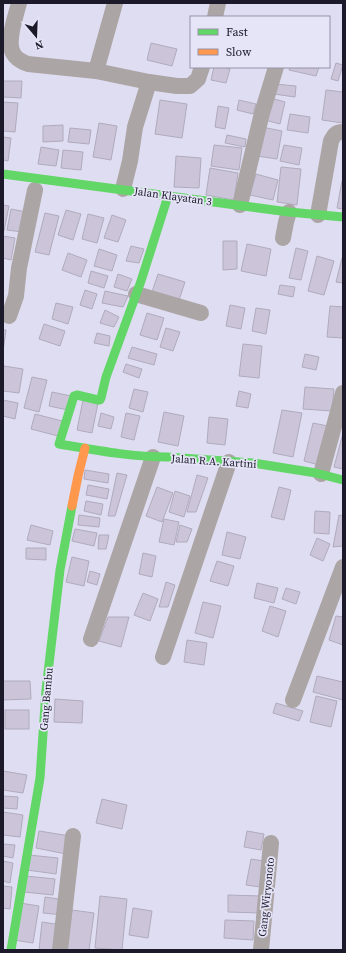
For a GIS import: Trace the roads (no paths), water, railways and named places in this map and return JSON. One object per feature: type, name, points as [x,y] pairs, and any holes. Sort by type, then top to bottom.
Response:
[{"type":"street","points":[[19,3],[10,44],[13,54],[28,64],[96,71],[177,86],[190,86],[198,79],[202,68]]},
{"type":"street","points":[[96,71],[115,3]]},
{"type":"street","points":[[215,16],[218,3]]},
{"type":"street","points":[[240,205],[262,113],[276,68]]},
{"type":"street","points":[[123,189],[130,161],[135,127],[149,82]]},
{"type":"street","points":[[318,215],[331,141],[334,135],[338,132],[343,132]]},
{"type":"street","name":"Jalan Klayatan 3","points":[[3,174],[289,212],[343,217]]},
{"type":"street","points":[[9,316],[16,296],[18,268],[35,190]]},
{"type":"street","points":[[168,196],[136,294],[201,313]]},
{"type":"street","points":[[282,238],[289,212]]},
{"type":"street","name":"Jalan R.A. Kartini","points":[[136,294],[106,377],[100,400],[77,395],[74,396],[59,444],[153,457],[253,463],[321,474],[343,480]]},
{"type":"street","points":[[321,474],[343,393]]},
{"type":"street","name":"Gang Bambu","points":[[11,950],[40,778],[46,690],[60,570],[76,484],[85,448]]},
{"type":"street","points":[[91,639],[153,457]]},
{"type":"street","points":[[163,657],[229,462]]},
{"type":"street","points":[[293,700],[343,567]]},
{"type":"street","points":[[60,950],[73,836]]},
{"type":"street","name":"Gang Wiryonoto","points":[[261,950],[271,843]]}]
